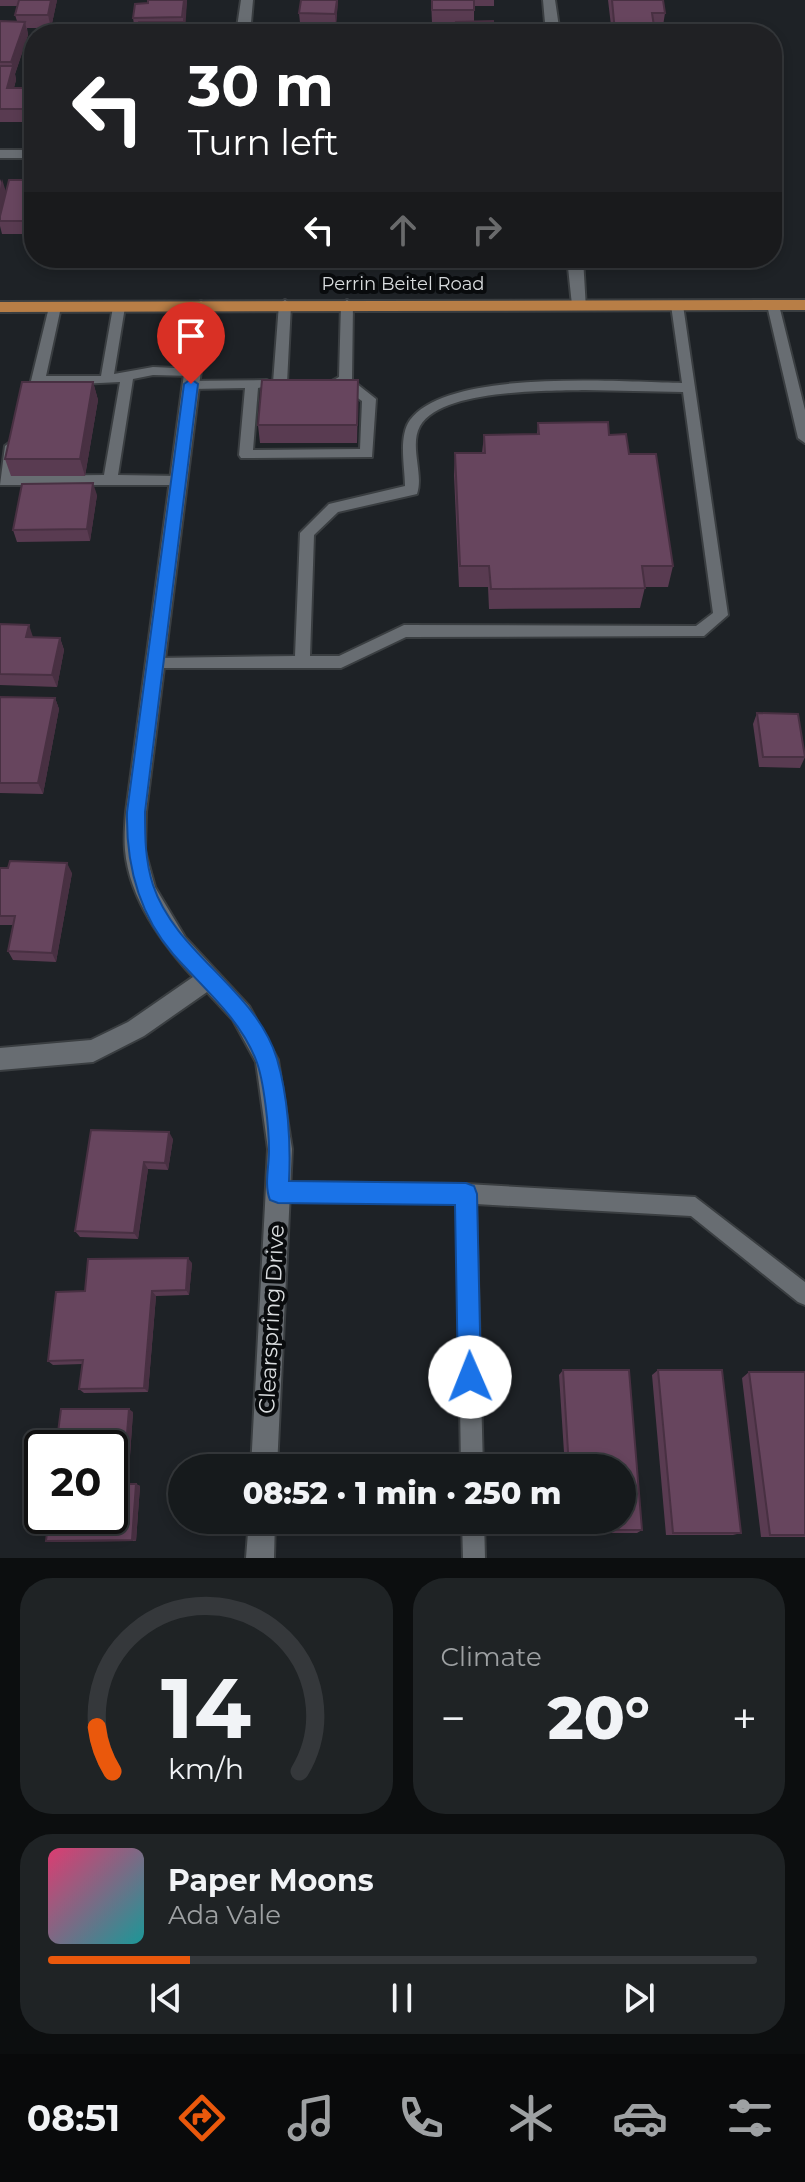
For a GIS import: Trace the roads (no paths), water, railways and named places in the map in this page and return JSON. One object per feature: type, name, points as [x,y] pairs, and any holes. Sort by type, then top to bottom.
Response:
[{"type":"main road","name":"Perrin Beitel Road","points":[[0,307],[805,305]]},
{"type":"street","points":[[244,24],[247,0]]},
{"type":"street","points":[[549,0],[552,24]]},
{"type":"street","points":[[0,154],[24,154]]},
{"type":"street","points":[[576,268],[580,305]]},
{"type":"street","name":"Clearspring Drive","points":[[201,306],[136,812],[135,851],[145,890],[177,944],[241,1013],[267,1060],[280,1149],[265,1454]]},
{"type":"street","points":[[0,1059],[93,1051],[136,1029],[209,978]]},
{"type":"street","points":[[260,1558],[261,1534]]},
{"type":"lane","points":[[23,391],[38,381],[127,379],[153,371],[192,378],[287,383],[285,304]]},
{"type":"lane","points":[[345,382],[347,304]]},
{"type":"lane","points":[[157,664],[341,662],[404,631],[699,632],[721,615],[677,305]]},
{"type":"lane","points":[[773,305],[805,438]]},
{"type":"lane","points":[[38,381],[55,307]]},
{"type":"lane","points":[[107,380],[119,307]]},
{"type":"lane","points":[[110,480],[127,379]]},
{"type":"lane","points":[[252,383],[246,455],[367,454],[369,399],[345,382],[319,383]]},
{"type":"lane","points":[[302,662],[307,533],[334,508],[412,490],[413,426],[428,406],[505,387],[689,388]]},
{"type":"lane","points":[[14,436],[5,481],[179,481]]},
{"type":"lane","points":[[278,1192],[466,1194],[695,1207],[805,1295]]},
{"type":"lane","points":[[466,1194],[472,1454]]},
{"type":"lane","points":[[473,1534],[474,1558]]}]
